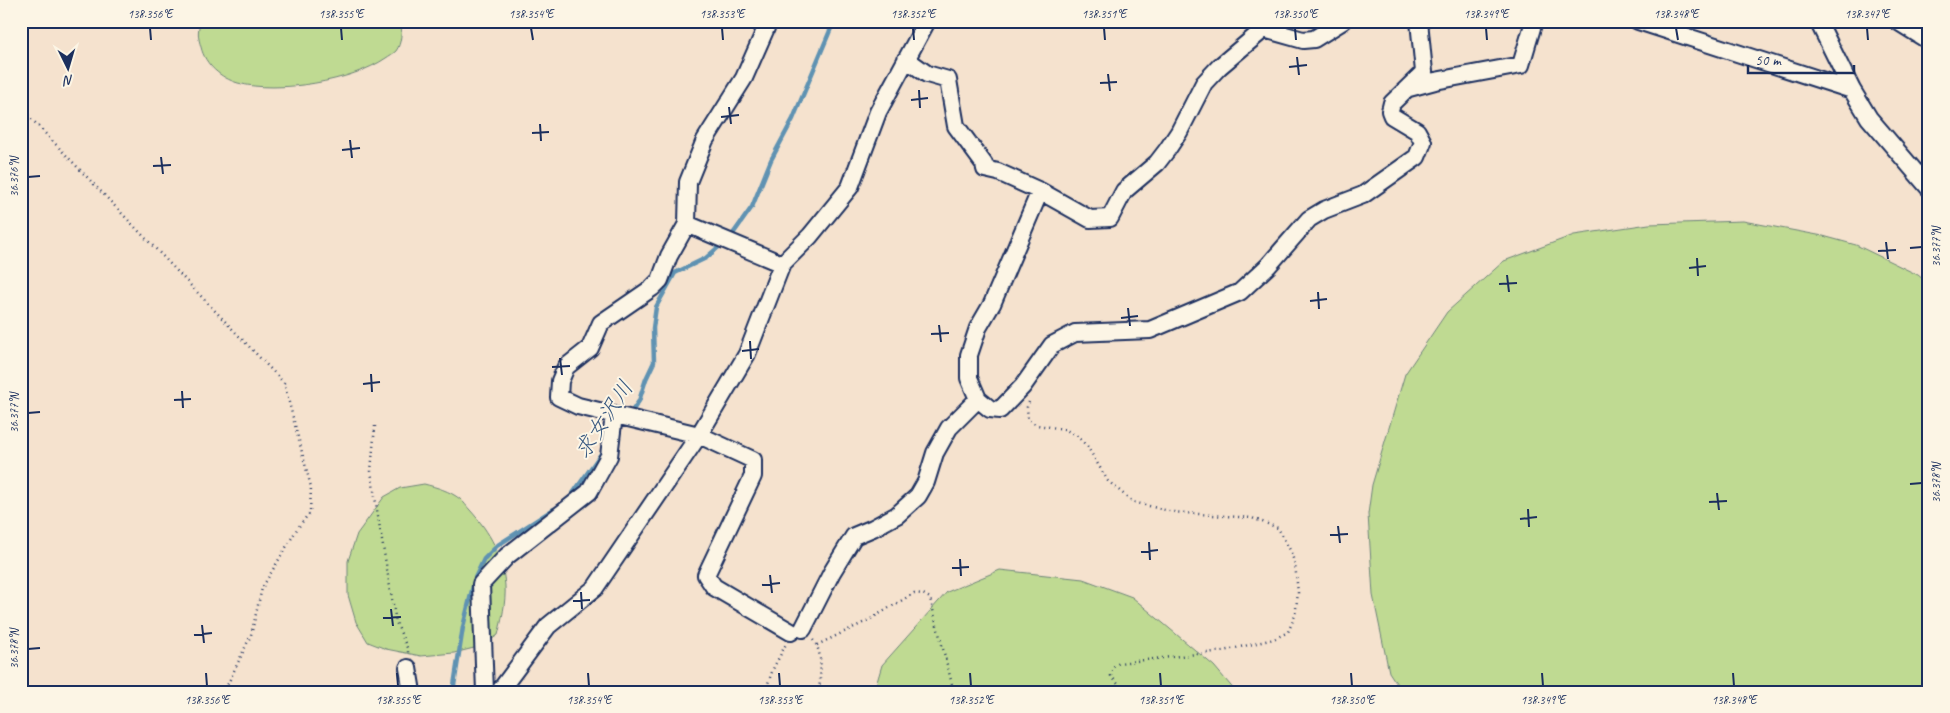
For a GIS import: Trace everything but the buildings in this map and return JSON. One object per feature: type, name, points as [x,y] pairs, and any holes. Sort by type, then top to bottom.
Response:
[{"type":"street","points":[[766,21],[766,28],[744,78],[705,140],[688,182],[687,224],[669,256],[660,280],[652,288],[601,323],[590,348],[566,367],[560,381],[559,397],[578,406],[699,435],[753,460],[752,476],[706,575],[714,587],[797,631],[854,536],[897,515],[918,496],[926,482],[935,452],[948,428],[978,399]]},
{"type":"street","points":[[499,692],[548,626],[595,588],[699,435],[747,354],[782,264],[810,236],[850,187],[878,112],[927,21]]},
{"type":"street","points":[[906,59],[927,74],[948,80],[956,126],[984,164],[985,169],[998,172],[1040,191],[1090,220],[1110,218],[1124,191],[1157,163],[1167,150],[1204,83],[1266,25],[1303,40],[1314,39],[1343,21]]},
{"type":"street","points":[[1040,191],[992,304],[978,328],[969,355],[969,378],[978,399],[990,409],[1000,410],[1023,386],[1052,345],[1075,333],[1150,330],[1240,292],[1268,266],[1309,219],[1324,210],[1363,195],[1417,157],[1423,142],[1417,131],[1392,116],[1390,111],[1392,103],[1424,72],[1419,21]]},
{"type":"street","points":[[1409,88],[1434,81],[1521,66],[1534,21]]},
{"type":"street","points":[[1638,21],[1852,90]]},
{"type":"street","points":[[1818,21],[1852,90],[1869,118],[1929,188]]},
{"type":"street","points":[[1897,21],[1929,41]]},
{"type":"street","points":[[687,224],[782,264]]},
{"type":"street","points":[[484,692],[480,584],[507,556],[589,492],[609,456],[614,415]]},
{"type":"street","points":[[408,668],[412,692]]},
{"type":"path","points":[[21,108],[284,383],[311,487],[310,512],[297,529],[262,588],[251,635],[224,692]]},
{"type":"path","points":[[1031,396],[1027,407],[1028,420],[1037,425],[1064,429],[1076,435],[1087,446],[1108,481],[1133,502],[1173,512],[1252,518],[1278,528],[1295,564],[1298,593],[1296,616],[1288,632],[1274,639],[1223,651],[1119,663],[1112,668],[1111,676],[1125,692]]},
{"type":"path","points":[[375,426],[371,471],[396,622],[408,650],[408,668]]},
{"type":"path","points":[[819,692],[821,669],[817,645],[869,620],[914,593],[930,598],[954,692]]},
{"type":"path","points":[[765,692],[773,669],[797,631]]},
{"type":"green space","points":[[201,21],[402,21],[400,41],[396,51],[372,66],[335,79],[293,86],[273,87],[238,83],[226,78],[215,70],[203,54],[198,31]]},
{"type":"green space","points":[[1743,221],[1823,236],[1856,245],[1918,275],[1929,284],[1929,692],[1402,692],[1389,672],[1373,595],[1368,514],[1372,485],[1405,374],[1447,312],[1504,261],[1574,235],[1649,224]]},
{"type":"green space","points":[[424,484],[438,488],[461,500],[484,527],[502,565],[505,598],[498,635],[482,646],[454,653],[421,656],[386,649],[368,642],[356,622],[348,595],[348,561],[357,534],[384,497],[400,488]]},
{"type":"green space","points":[[1000,570],[1083,579],[1132,597],[1214,666],[1236,692],[874,692],[882,665],[947,592]]},
{"type":"waterway","name":"求女沢川","points":[[730,238],[752,207],[771,160],[793,119],[834,21]]},
{"type":"waterway","name":"求女沢川","points":[[630,414],[639,401],[654,362],[653,328],[656,307],[675,273],[706,258],[722,244]]},
{"type":"waterway","name":"求女沢川","points":[[569,499],[603,451]]},
{"type":"waterway","name":"求女沢川","points":[[453,692],[463,627],[475,578],[484,559],[498,545],[554,509]]}]
